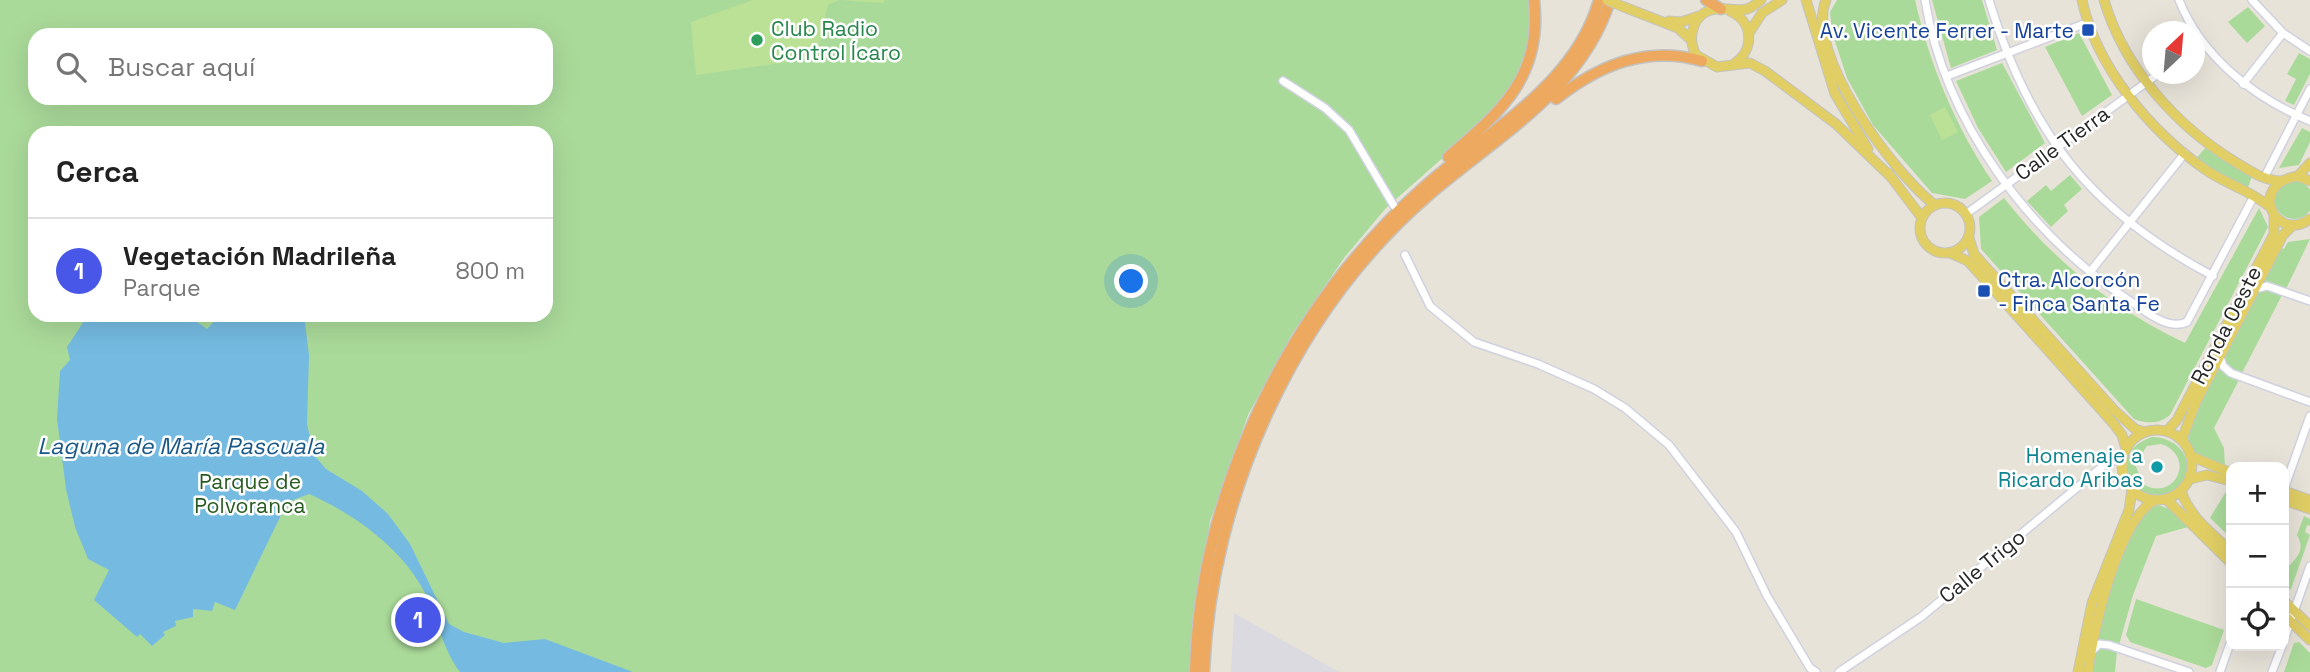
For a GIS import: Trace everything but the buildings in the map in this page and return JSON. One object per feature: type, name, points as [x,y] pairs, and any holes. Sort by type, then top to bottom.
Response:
[{"type":"highway","points":[[1195,672],[1201,588],[1214,529],[1231,474],[1258,411],[1327,295],[1394,206],[1507,103],[1521,81],[1531,54],[1537,22],[1534,0]]},
{"type":"highway","points":[[1327,295],[1360,252],[1423,188],[1551,82],[1583,38],[1599,0]]},
{"type":"highway","points":[[1204,672],[1211,592],[1224,532],[1241,475],[1266,414],[1301,352],[1360,267],[1427,197],[1558,89],[1591,45],[1609,0]]},
{"type":"highway","points":[[1706,0],[1724,9]]},
{"type":"highway","points":[[1484,150],[1505,140],[1576,84],[1612,65],[1650,54],[1678,54],[1702,61]]},
{"type":"main road","points":[[1609,0],[1678,29],[1690,40],[1702,61],[1717,68],[1750,63],[1765,71],[1836,124],[1890,176]]},
{"type":"main road","points":[[1660,20],[1681,22],[1724,9],[1751,8],[1761,0]]},
{"type":"main road","points":[[1749,33],[1762,13],[1782,0]]},
{"type":"main road","points":[[1806,0],[1835,94],[1862,140],[1922,218],[1923,240],[1935,251],[1950,253],[1968,261],[2122,435],[2126,449],[2123,470],[2132,489],[2132,504],[2092,603],[2078,672]]},
{"type":"main road","points":[[1826,0],[1822,20],[1836,69],[1857,114],[1896,166],[1935,205],[1955,205],[1966,214],[1970,223],[1969,237],[1974,254],[2114,410],[2135,429],[2145,432],[2167,431],[2182,439],[2191,456],[2190,479],[2181,491],[2166,499],[2155,500],[2132,489]]},
{"type":"main road","points":[[2082,0],[2103,54],[2129,94],[2185,153],[2217,177],[2254,197],[2280,221],[2293,225],[2310,219]]},
{"type":"main road","points":[[2104,0],[2121,41],[2142,74]]},
{"type":"main road","points":[[1724,9],[1742,18],[1749,33],[1748,48],[1734,64]]},
{"type":"main road","points":[[1690,40],[1695,22],[1701,15]]},
{"type":"main road","points":[[2149,84],[2198,137],[2264,178],[2281,181],[2298,176],[2310,163]]},
{"type":"main road","points":[[2298,176],[2310,181]]},
{"type":"main road","name":"Ronda Oeste","points":[[2167,431],[2177,420],[2271,239],[2275,226],[2272,191],[2281,181]]},
{"type":"main road","points":[[1922,218],[1935,205]]},
{"type":"main road","name":"Ronda Oeste","points":[[2182,439],[2186,425],[2283,235],[2293,225]]},
{"type":"main road","points":[[1950,253],[1958,250],[1969,237]]},
{"type":"main road","points":[[2126,449],[2145,432]]},
{"type":"main road","points":[[2191,456],[2226,471]]},
{"type":"main road","points":[[2190,479],[2207,475],[2226,480]]},
{"type":"main road","points":[[2181,491],[2186,506],[2226,546]]},
{"type":"main road","points":[[2289,492],[2310,500]]},
{"type":"main road","points":[[2166,499],[2226,557]]},
{"type":"main road","points":[[2088,672],[2090,652],[2105,592],[2124,541],[2138,514],[2155,500]]},
{"type":"main road","points":[[2289,502],[2310,509]]},
{"type":"main road","points":[[2289,606],[2310,626]]},
{"type":"main road","points":[[2289,620],[2310,640]]},
{"type":"street","points":[[1925,0],[1947,76],[1972,130],[2005,184],[2045,232],[2090,272],[2145,310],[2176,325],[2187,322],[2254,197]]},
{"type":"street","points":[[1989,0],[2005,54],[2056,148],[2094,192],[2130,224],[2173,254],[2213,276]]},
{"type":"street","points":[[2179,0],[2191,21]]},
{"type":"street","points":[[2252,0],[2283,33],[2310,51]]},
{"type":"street","points":[[1947,76],[2089,22]]},
{"type":"street","points":[[2243,84],[2283,33]]},
{"type":"street","points":[[2205,43],[2243,84],[2310,121]]},
{"type":"street","points":[[1283,81],[1325,108],[1349,130],[1394,206]]},
{"type":"street","name":"Calle Tierra","points":[[1966,214],[2144,84]]},
{"type":"street","points":[[2264,178],[2310,89]]},
{"type":"street","points":[[2090,272],[2185,153]]},
{"type":"street","points":[[1405,255],[1430,306],[1474,342],[1538,364],[1594,389],[1625,408],[1669,445],[1736,532],[1768,596],[1810,668],[1816,672]]},
{"type":"street","points":[[2255,289],[2267,286],[2310,301]]},
{"type":"street","points":[[2220,357],[2223,366],[2231,373],[2310,401]]},
{"type":"street","points":[[2289,476],[2310,416]]},
{"type":"street","name":"Calle Trigo","points":[[1839,672],[1921,617],[2109,461],[2123,460]]},
{"type":"street","points":[[2289,616],[2294,610],[2310,566]]},
{"type":"street","points":[[2090,652],[2099,644],[2109,645],[2189,672]]},
{"type":"street","points":[[2220,672],[2228,651]]},
{"type":"street","points":[[2272,672],[2280,651]]},
{"type":"shaded area","points":[[1234,613],[1339,672],[1231,672]]},
{"type":"green space","name":"Parque de Polvoranca","points":[[0,0],[1532,0],[1529,48],[1517,82],[1480,125],[1386,208],[1344,258],[1292,334],[1248,415],[1210,521],[1189,672],[0,672]]},
{"type":"green space","name":"Club Radio Control Ícaro","points":[[753,0],[840,0],[828,4],[816,58],[696,75],[691,22]]},
{"type":"green space","points":[[840,0],[885,0],[884,3]]},
{"type":"green space","points":[[1837,0],[1915,0],[1928,48],[1945,94],[1966,138],[1992,181],[1965,199],[1932,193],[1873,125],[1847,78],[1832,32],[1830,12]]},
{"type":"green space","points":[[1932,0],[1982,0],[1997,50],[1951,68]]},
{"type":"green space","points":[[2248,7],[2265,26],[2247,43],[2228,22]]},
{"type":"green space","points":[[2079,33],[2112,95],[2082,116],[2045,47]]},
{"type":"green space","points":[[2299,53],[2310,59],[2310,74],[2294,105],[2285,101],[2296,79],[2287,74]]},
{"type":"green space","points":[[2002,63],[2045,143],[2006,172],[1978,128],[1956,81]]},
{"type":"green space","points":[[1945,107],[1958,132],[1942,140],[1930,115]]},
{"type":"green space","points":[[2302,128],[2310,132],[2310,142],[2299,165],[2279,168]]},
{"type":"green space","points":[[2205,148],[2252,176],[2247,190],[2196,159]]},
{"type":"green space","points":[[2070,175],[2082,189],[2064,205],[2068,211],[2051,227],[2027,201],[2046,185],[2051,191]]},
{"type":"green space","points":[[2294,181],[2307,187],[2311,193],[2311,207],[2307,213],[2294,219],[2281,213],[2275,200],[2281,187]]},
{"type":"green space","points":[[2004,198],[2043,242],[2086,281],[2133,315],[2185,343],[2259,208],[2268,227],[2170,415],[2153,422],[2134,419],[1981,249],[1979,217]]},
{"type":"green space","points":[[2310,239],[2286,289],[2261,283],[2280,247],[2284,249],[2288,242]]},
{"type":"green space","points":[[2266,290],[2282,295],[2242,373],[2227,367],[2224,354],[2256,292]]},
{"type":"green space","points":[[2218,367],[2225,374],[2239,380],[2214,428],[2224,448],[2225,468],[2195,453],[2188,433],[2194,410]]},
{"type":"green space","points":[[2152,437],[2168,440],[2181,450],[2185,456],[2187,472],[2173,493],[2159,497],[2146,493],[2135,485],[2128,473],[2128,459],[2135,447]],"holes":[[[2161,444],[2172,450],[2178,458],[2178,476],[2164,487],[2154,488],[2143,484],[2135,464],[2147,446]]]},
{"type":"green space","points":[[2226,492],[2226,533],[2210,518]]},
{"type":"green space","points":[[2158,505],[2170,509],[2188,527],[2156,536],[2133,595],[2119,645],[2105,640],[2096,642],[2110,587],[2126,543],[2135,525],[2146,512]]},
{"type":"green space","points":[[2304,516],[2310,519],[2310,526],[2307,525],[2305,532],[2310,535],[2289,589],[2289,566],[2301,547],[2297,535]]},
{"type":"green space","points":[[2136,599],[2224,630],[2212,665],[2206,668],[2130,642],[2126,635]]},
{"type":"green space","points":[[2299,642],[2310,653],[2310,672],[2284,672],[2294,643]]},
{"type":"green space","points":[[2105,647],[2117,651],[2115,672],[2090,672],[2095,652]]},
{"type":"water","name":"Laguna de María Pascuala","points":[[83,322],[197,322],[207,329],[214,322],[305,322],[309,355],[307,424],[314,455],[326,469],[362,491],[388,514],[410,544],[449,624],[464,632],[504,643],[545,639],[633,672],[460,672],[445,644],[425,593],[404,561],[359,522],[309,494],[293,500],[284,509],[235,610],[215,602],[212,611],[193,609],[193,617],[175,621],[176,626],[163,632],[165,635],[152,646],[140,634],[137,637],[94,600],[109,570],[88,559],[75,527],[66,489],[57,419],[60,371],[70,360],[67,347]]},
{"type":"place","name":"Av. Vicente Ferrer - Marte","points":[[2088,30]]},
{"type":"place","name":"Club Radio Control Ícaro","points":[[757,40]]},
{"type":"place","name":"Ctra. Alcorcón - Finca Santa Fe","points":[[1984,291]]},
{"type":"place","name":"Homenaje a Ricardo Aribas","points":[[2157,467]]},
{"type":"place","name":"Vegetación Madrileña","points":[[418,620]]}]
